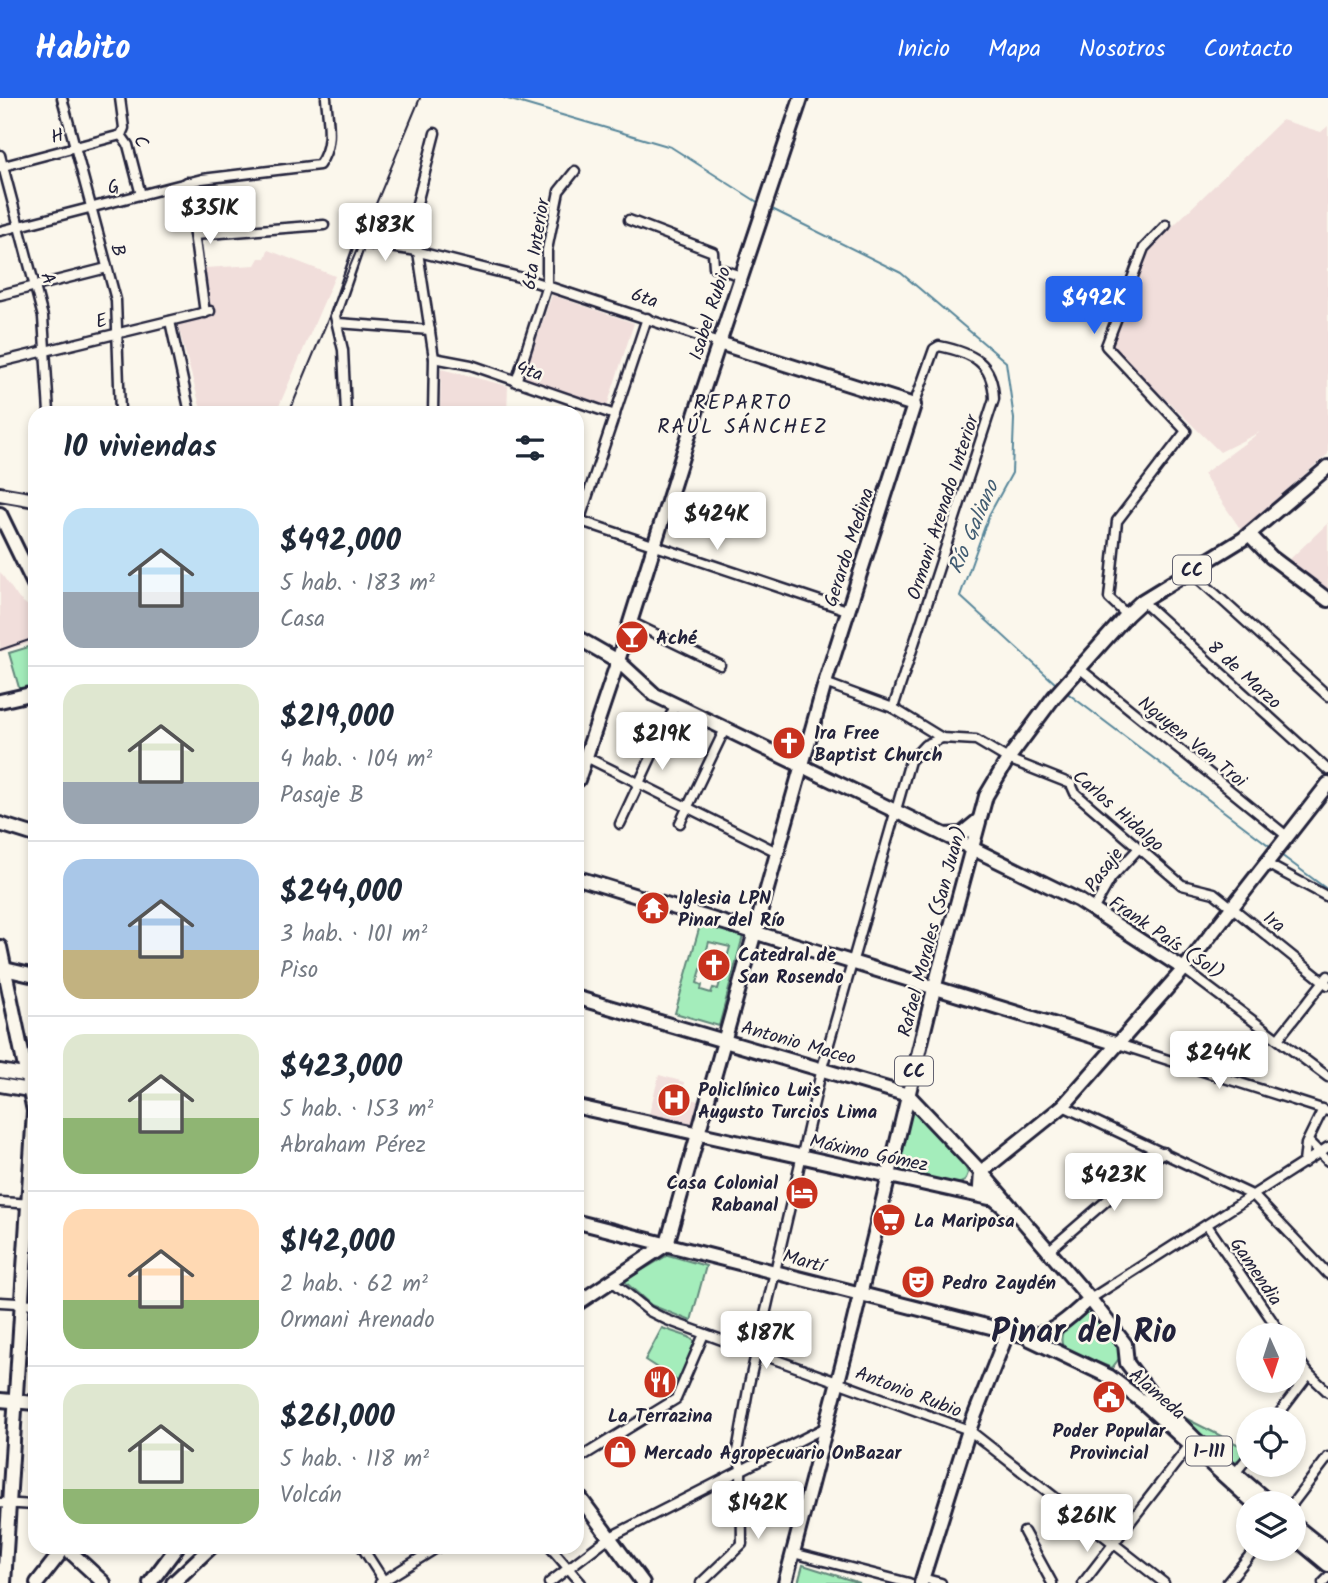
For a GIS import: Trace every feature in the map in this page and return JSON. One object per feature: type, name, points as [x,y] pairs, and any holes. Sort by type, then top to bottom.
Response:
[{"type":"main road","name":"Isabel Rubio","points":[[584,756],[802,98]]},
{"type":"main road","name":"6ta","points":[[719,343],[914,404]]},
{"type":"main road","name":"Gerardo Medina","points":[[667,1244],[825,683],[914,404]]},
{"type":"main road","name":"Rafael Morales (San Juan)","points":[[785,1583],[860,1295],[934,989],[986,796],[1008,759],[1054,697],[1127,615],[1142,601],[1249,534],[1328,467]]},
{"type":"main road","points":[[0,494],[28,499]]},
{"type":"main road","points":[[0,514],[28,572]]},
{"type":"main road","points":[[1249,534],[1271,557],[1328,600]]},
{"type":"main road","points":[[584,641],[618,660],[644,688],[675,706],[802,764],[946,835],[962,834],[971,830],[981,817]]},
{"type":"main road","points":[[0,701],[28,695]]},
{"type":"main road","points":[[981,1172],[1063,1106],[1184,969],[1328,785]]},
{"type":"main road","points":[[0,824],[28,833]]},
{"type":"main road","name":"Frank País (Sol)","points":[[946,835],[1093,909],[1184,969]]},
{"type":"main road","points":[[584,880],[1118,1044]]},
{"type":"main road","points":[[0,947],[2,968],[28,1065]]},
{"type":"main road","points":[[2,968],[28,974]]},
{"type":"main road","name":"Antonio Maceo","points":[[584,1000],[908,1095],[981,1172],[1014,1214],[1090,1299]]},
{"type":"main road","points":[[0,1071],[28,1076]]},
{"type":"main road","points":[[0,1085],[28,1090]]},
{"type":"main road","name":"Máximo Gómez","points":[[584,1108],[989,1198]]},
{"type":"main road","name":"Antonio Maceo","points":[[981,1172],[980,1187],[989,1198],[1014,1214]]},
{"type":"main road","name":"Martí","points":[[584,1223],[1021,1335]]},
{"type":"main road","points":[[584,1299],[667,1244]]},
{"type":"main road","points":[[1056,1350],[1051,1340],[1053,1331],[1090,1299]]},
{"type":"main road","name":"Alameda","points":[[1090,1299],[1125,1344],[1127,1363],[1192,1443]]},
{"type":"main road","points":[[4,1583],[4,1503],[28,1311]]},
{"type":"main road","points":[[922,1580],[969,1430],[1008,1331]]},
{"type":"main road","name":"1-111","points":[[1021,1335],[1037,1336],[1053,1331]]},
{"type":"main road","name":"Alameda","points":[[1021,1335],[1110,1377],[1252,1491]]},
{"type":"main road","points":[[1110,1377],[1127,1363]]},
{"type":"main road","points":[[0,1400],[28,1403]]},
{"type":"main road","name":"Alameda","points":[[1232,1477],[1244,1491]]},
{"type":"main road","points":[[584,1504],[643,1583]]},
{"type":"main road","points":[[1306,1534],[1328,1552]]},
{"type":"main road","points":[[1306,1547],[1328,1565]]},
{"type":"main road","points":[[37,1583],[60,1554]]},
{"type":"main road","points":[[73,1554],[104,1583]]},
{"type":"main road","points":[[150,1583],[172,1554]]},
{"type":"main road","points":[[173,1583],[204,1554]]},
{"type":"street","name":"B","points":[[62,98],[116,300],[120,406]]},
{"type":"street","name":"C","points":[[120,98],[124,128],[121,135],[128,145],[141,195]]},
{"type":"street","name":"G","points":[[0,231],[187,183],[319,165],[328,153],[330,140],[326,98]]},
{"type":"street","points":[[433,406],[434,358],[413,210],[435,133]]},
{"type":"street","name":"H","points":[[1,166],[121,135]]},
{"type":"street","name":"A","points":[[0,155],[43,317],[49,406]]},
{"type":"street","name":"6ta Interior","points":[[516,382],[547,285],[547,250],[559,191],[575,171]]},
{"type":"street","points":[[187,183],[194,235],[324,225]]},
{"type":"street","points":[[629,220],[713,252],[714,267],[741,276]]},
{"type":"street","points":[[1127,615],[1109,598],[1117,522],[1186,431],[1105,346],[1144,248],[1166,225]]},
{"type":"street","name":"E","points":[[0,362],[207,312],[194,235]]},
{"type":"street","name":"6ta","points":[[338,323],[336,306],[360,243],[419,253],[547,285],[719,343]]},
{"type":"street","points":[[0,295],[107,268]]},
{"type":"street","points":[[584,505],[647,318]]},
{"type":"street","points":[[170,321],[188,406]]},
{"type":"street","points":[[346,406],[343,350],[338,323],[430,330]]},
{"type":"street","name":"Gerardo Medina","points":[[914,404],[934,349],[939,346]]},
{"type":"street","name":"Ormani Arenado Interior","points":[[893,708],[994,399],[993,380],[984,363],[955,349],[939,346]]},
{"type":"street","name":"4ta","points":[[434,358],[471,365],[615,415]]},
{"type":"street","points":[[584,524],[847,610]]},
{"type":"street","points":[[1190,571],[1328,696]]},
{"type":"street","name":"8 de Marzo","points":[[1142,601],[1328,770]]},
{"type":"street","points":[[629,621],[720,665]]},
{"type":"street","name":"Nguyen Van Troi","points":[[1079,668],[1284,842]]},
{"type":"street","name":"Carlos Hidalgo","points":[[825,683],[893,708],[942,738],[976,740],[1008,759],[1071,784],[1074,793],[1182,885],[1214,892],[1234,908]]},
{"type":"street","points":[[620,824],[675,706]]},
{"type":"street","points":[[680,823],[724,729]]},
{"type":"street","points":[[701,1583],[742,1544],[741,1468],[737,1452],[774,1272],[822,1068],[910,761],[925,745],[942,738]]},
{"type":"street","points":[[584,756],[777,852]]},
{"type":"street","name":"Pasaje","points":[[1093,909],[1111,878],[1139,848]]},
{"type":"street","points":[[1269,861],[1328,897]]},
{"type":"street","name":"1ra","points":[[1234,908],[1327,981]]},
{"type":"street","name":"Frank País (Sol)","points":[[1184,969],[1328,1077]]},
{"type":"street","points":[[1278,1039],[1327,981]]},
{"type":"street","points":[[1118,1044],[1325,1110],[1308,1141],[1304,1163]]},
{"type":"street","points":[[1063,1106],[1254,1196],[1328,1274]]},
{"type":"street","points":[[1308,1141],[1324,1150],[1328,1161]]},
{"type":"street","points":[[1090,1299],[1324,1150]]},
{"type":"street","points":[[1047,1252],[1163,1152]]},
{"type":"street","points":[[0,1202],[28,1204]]},
{"type":"street","name":"Gamendia","points":[[1207,1225],[1274,1323]]},
{"type":"street","name":"Antonio Rubio","points":[[613,1282],[649,1311],[704,1334],[969,1430],[1164,1583]]},
{"type":"street","points":[[0,1302],[28,1304]]},
{"type":"street","points":[[584,1455],[676,1399],[704,1334]]},
{"type":"street","points":[[1306,1370],[1328,1392]]},
{"type":"street","points":[[1284,1407],[1309,1374]]},
{"type":"street","points":[[549,1583],[608,1538],[826,1427]]},
{"type":"street","points":[[1083,1583],[1192,1443]]},
{"type":"street","points":[[1302,1491],[1328,1457]]},
{"type":"street","points":[[1232,1477],[1236,1472]]},
{"type":"street","points":[[4,1503],[28,1505]]},
{"type":"street","points":[[1024,1532],[1052,1583]]},
{"type":"street","points":[[793,1553],[909,1583]]},
{"type":"street","points":[[366,1554],[383,1582],[427,1554]]},
{"type":"street","points":[[556,1554],[581,1583]]},
{"type":"street","points":[[1227,1583],[1245,1561]]},
{"type":"street","points":[[1323,1583],[1328,1578]]},
{"type":"street","points":[[922,1580],[942,1583]]},
{"type":"shaded area","points":[[1282,120],[1321,132],[1328,126],[1328,454],[1241,530],[1203,474],[1260,432],[1220,452],[1109,344],[1142,256]]},
{"type":"shaded area","points":[[268,250],[335,276],[279,406],[200,406],[177,323],[212,315],[205,268],[255,265],[259,258],[265,258]]},
{"type":"shaded area","points":[[552,295],[634,323],[606,409],[523,377]]},
{"type":"shaded area","points":[[441,369],[508,386],[507,406],[440,406]]},
{"type":"shaded area","points":[[1328,523],[1328,590],[1288,561]]},
{"type":"shaded area","points":[[0,572],[19,599],[28,606],[28,643],[0,652]]},
{"type":"shaded area","name":"Policlínico Luis Augusto Turcios Lima","points":[[659,1075],[684,1082],[685,1097],[702,1102],[696,1126],[649,1114]]},
{"type":"green space","points":[[28,647],[28,689],[20,691],[9,653]]},
{"type":"green space","points":[[701,922],[743,936],[719,1026],[675,1013]],"holes":[[[709,942],[730,947],[718,989],[713,988],[711,993],[701,990],[702,985],[697,983]]]},
{"type":"green space","points":[[912,1108],[964,1164],[968,1173],[965,1181],[956,1185],[897,1169]]},
{"type":"green space","points":[[668,1255],[706,1266],[691,1321],[651,1305],[624,1281]]},
{"type":"green space","points":[[1089,1308],[1094,1310],[1124,1352],[1112,1368],[1064,1349],[1062,1336],[1067,1324],[1077,1314]]},
{"type":"green space","points":[[662,1328],[689,1337],[695,1342],[679,1382],[645,1360]]},
{"type":"green space","points":[[1175,1413],[1236,1444],[1236,1461],[1229,1465]]},
{"type":"green space","points":[[803,1565],[860,1583],[798,1583]]},
{"type":"waterway","name":"Río Galiano","points":[[504,98],[671,147],[759,203]]},
{"type":"waterway","name":"Río Galiano","points":[[770,208],[901,273],[1006,362],[1014,419],[1012,473],[989,515],[960,596],[1056,684]]},
{"type":"waterway","name":"Río Galiano","points":[[1066,692],[1271,847]]},
{"type":"waterway","name":"Río Galiano","points":[[1281,855],[1328,890]]},
{"type":"railway","points":[[292,406],[420,98]]},
{"type":"railway","points":[[0,650],[28,640]]},
{"type":"place","name":"Aché","points":[[632,637]]},
{"type":"place","name":"1ra Free Baptist Church","points":[[789,743]]},
{"type":"place","name":"Iglesia LPN Pinar del Río","points":[[653,908]]},
{"type":"place","name":"Catedral de San Rosendo","points":[[714,965]]},
{"type":"place","name":"Policlínico Luis Augusto Turcios Lima","points":[[674,1100]]},
{"type":"place","name":"Casa Colonial Rabanal","points":[[802,1193]]},
{"type":"place","name":"La Mariposa","points":[[889,1220]]},
{"type":"place","name":"Pedro Zaydén","points":[[918,1282]]},
{"type":"place","name":"La Terrazina","points":[[660,1382]]},
{"type":"place","name":"Poder Popular Provincial","points":[[1109,1397]]},
{"type":"place","name":"Mercado Agropecuario OnBazar","points":[[620,1452]]},
{"type":"district","name":"REPARTO RAÚL SÁNCHEZ","points":[[743,414]]},
{"type":"district","name":"Pinar del Rio","points":[[1084,1330]]}]
